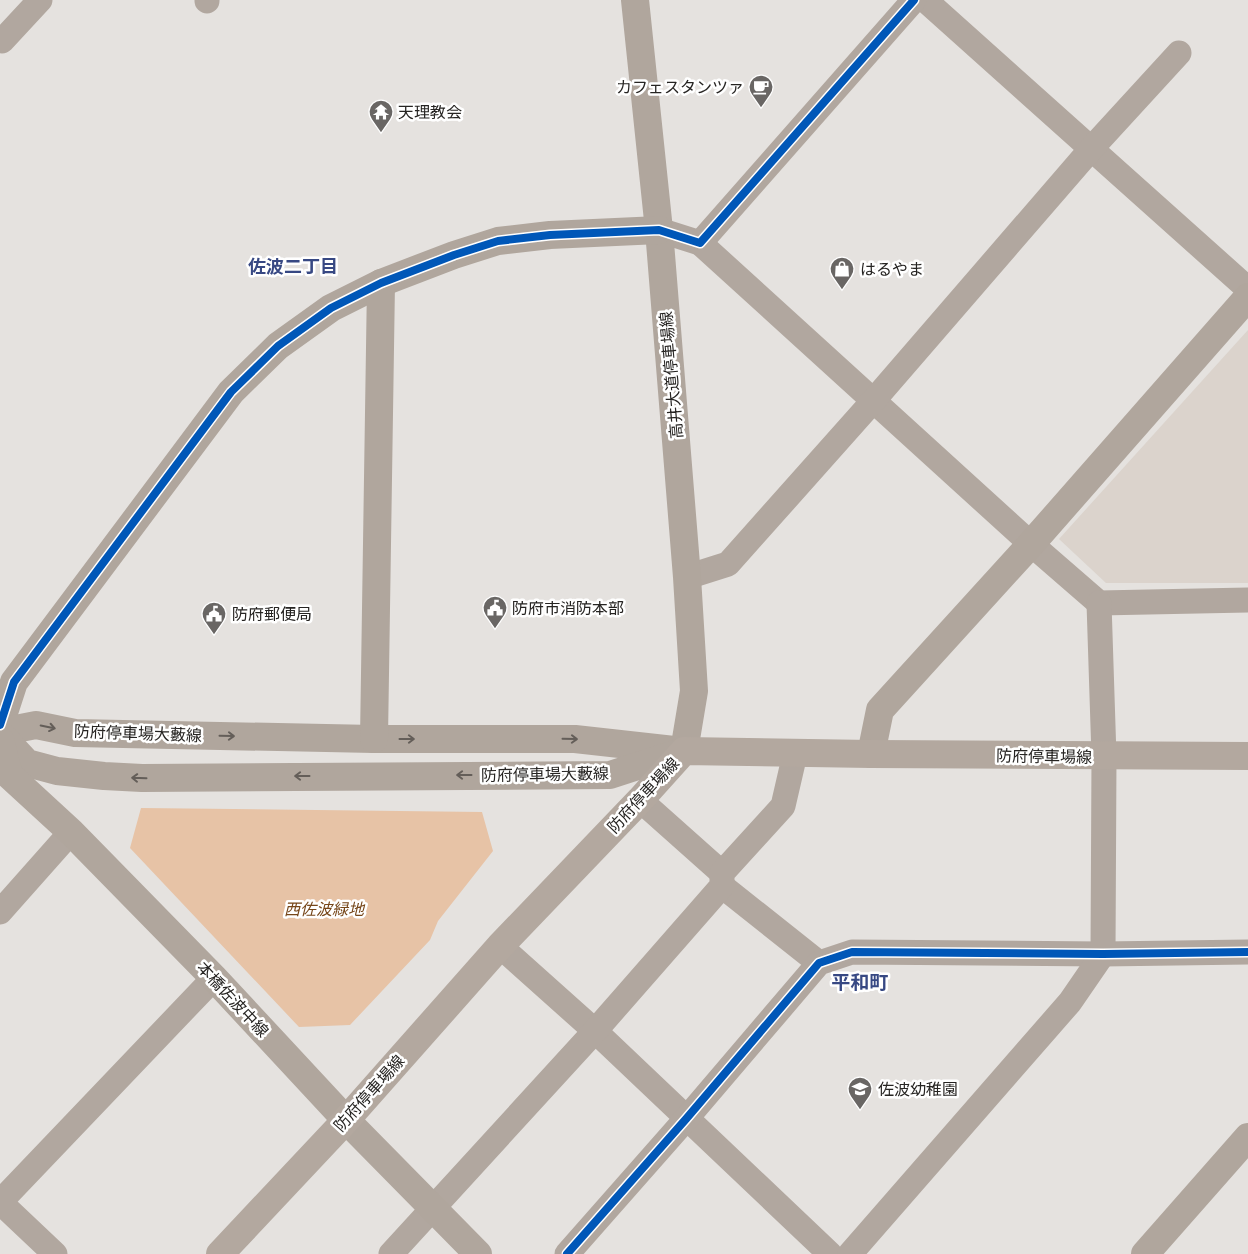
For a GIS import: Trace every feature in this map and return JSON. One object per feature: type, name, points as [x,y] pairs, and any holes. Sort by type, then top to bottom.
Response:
[{"type":"main road","name":"防府停車場線","points":[[220,1254],[346,1120],[500,946],[640,800],[684,751],[1104,757],[1248,756]]},
{"type":"street","points":[[0,39],[2,41],[40,0]]},
{"type":"street","name":"高井大道停車場線","points":[[635,0],[659,230],[687,577],[694,691],[684,751]]},
{"type":"street","points":[[700,243],[914,0]]},
{"type":"street","points":[[925,0],[1248,290]]},
{"type":"street","points":[[687,577],[728,564],[1179,52]]},
{"type":"street","points":[[0,725],[14,682],[231,392],[278,346],[330,308],[381,283],[454,255],[498,241],[550,235],[659,230],[700,243],[1031,544],[1099,603],[1248,600]]},
{"type":"street","points":[[374,739],[381,283]]},
{"type":"street","points":[[872,754],[880,710],[1031,544],[1248,297]]},
{"type":"street","points":[[850,1254],[1070,1002],[1103,954],[1104,757],[1099,603]]},
{"type":"street","name":"防府停車場大藪線","points":[[36,725],[75,733],[374,739],[575,739],[684,751],[610,775],[142,778],[56,771],[27,763],[0,733],[36,725]]},
{"type":"street","name":"本橋佐波中線","points":[[0,740],[9,775],[71,832],[214,978],[346,1120],[478,1254]]},
{"type":"street","points":[[392,1254],[595,1031],[784,806],[795,754]]},
{"type":"street","points":[[640,800],[722,879],[819,963]]},
{"type":"street","points":[[0,912],[71,832]]},
{"type":"street","points":[[500,946],[595,1031],[830,1254]]},
{"type":"street","points":[[567,1254],[686,1119],[819,963],[852,952],[1103,954],[1248,952]]},
{"type":"street","points":[[55,1254],[0,1202],[214,978]]},
{"type":"street","points":[[1145,1254],[1248,1137]]},
{"type":"shaded area","points":[[1248,330],[1248,583],[1106,583],[1059,539]]},
{"type":"green space","name":"西佐波緑地","points":[[141,808],[482,812],[493,851],[438,921],[430,940],[350,1025],[299,1027],[130,848]]},
{"type":"cycle path","points":[[0,725],[14,682],[231,392],[278,346],[331,308],[381,283],[454,255],[498,241],[550,235],[659,230],[700,243],[914,0]]},
{"type":"cycle path","points":[[567,1254],[686,1119],[819,963],[852,952],[1103,954],[1248,952]]},
{"type":"place","name":"カフェスタンツァ","points":[[761,108]]},
{"type":"place","name":"天理教会","points":[[381,133]]},
{"type":"place","name":"はるやま","points":[[842,290]]},
{"type":"place","name":"防府市消防本部","points":[[495,629]]},
{"type":"place","name":"防府郵便局","points":[[214,635]]},
{"type":"place","name":"佐波幼稚園","points":[[860,1110]]},
{"type":"district","name":"佐波二丁目","points":[[293,267]]},
{"type":"district","name":"平和町","points":[[860,982]]}]
